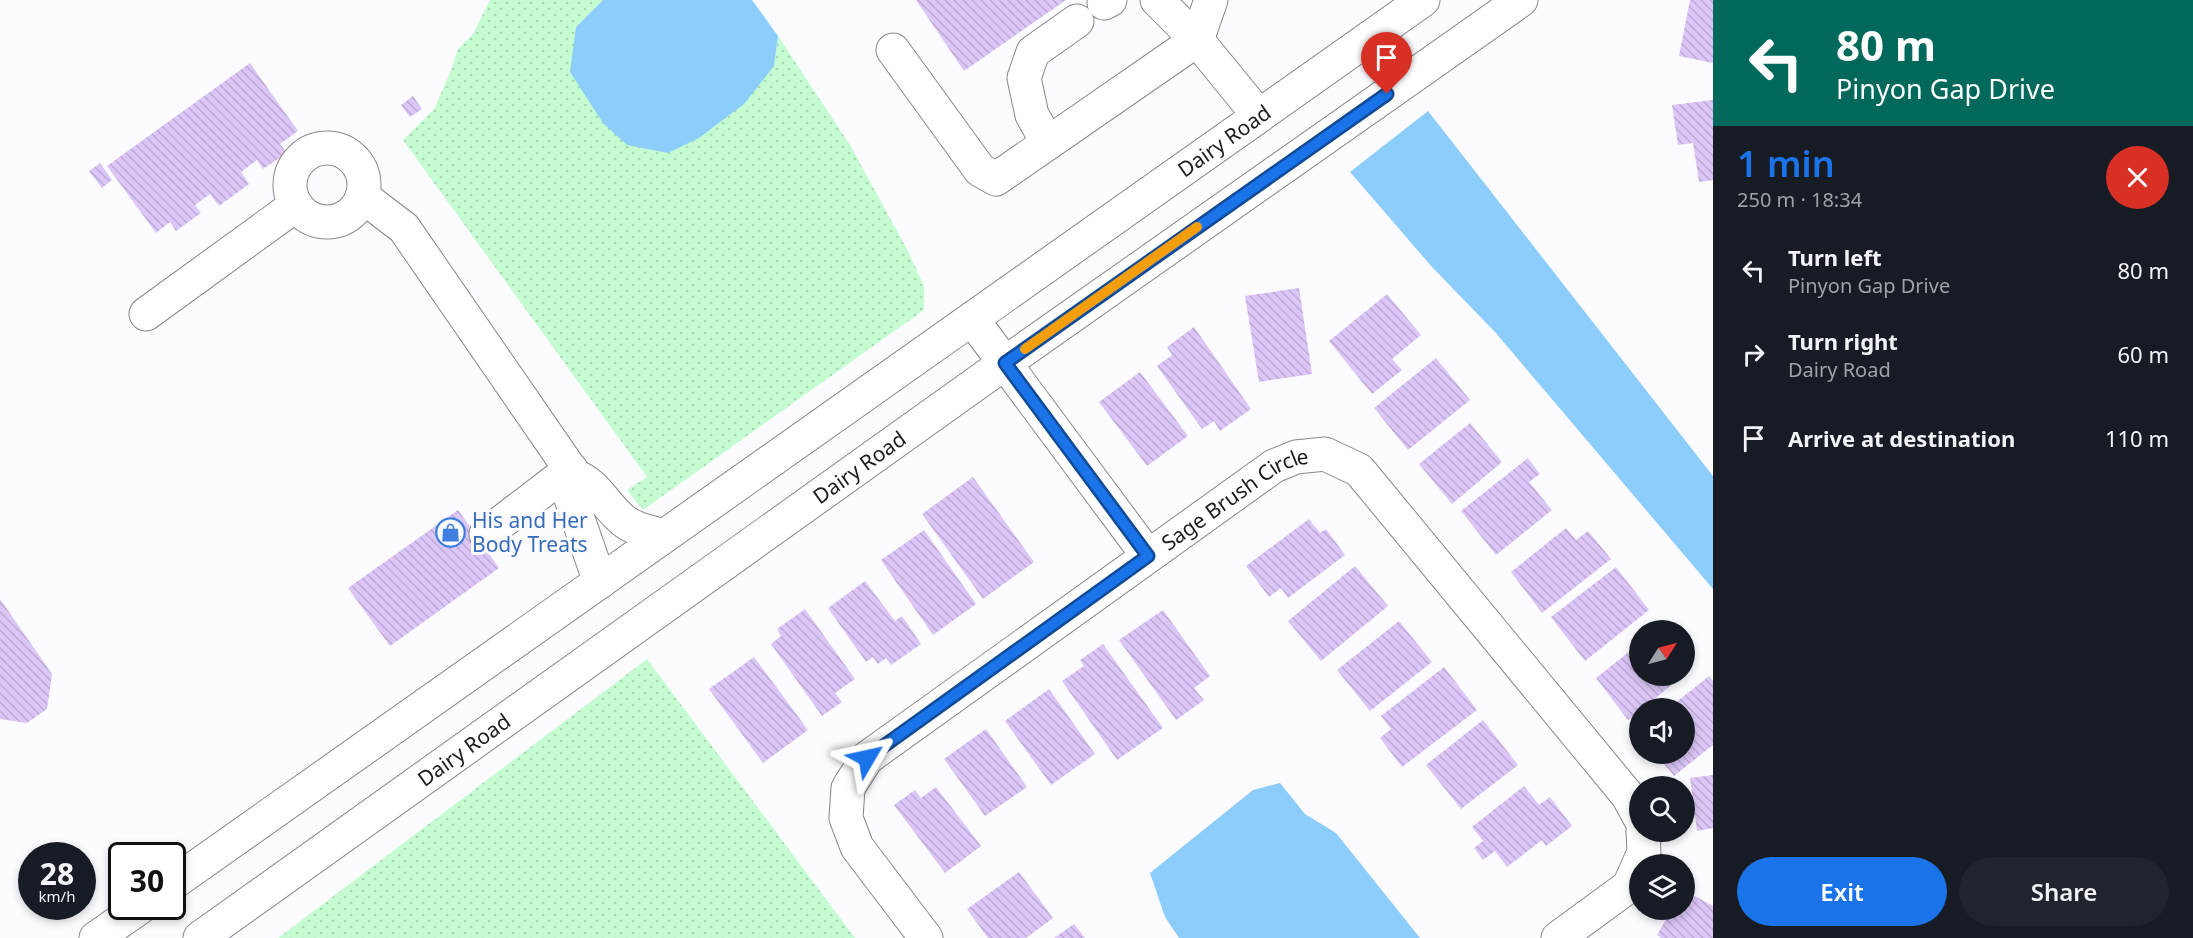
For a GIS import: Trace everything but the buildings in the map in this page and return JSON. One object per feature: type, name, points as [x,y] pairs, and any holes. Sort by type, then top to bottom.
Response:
[{"type":"street","points":[[1157,0],[1197,40],[1259,116]]},
{"type":"street","points":[[893,50],[980,170],[996,179],[1197,40],[1211,0]]},
{"type":"street","name":"Dairy Road","points":[[186,874],[1423,0]]},
{"type":"street","name":"Dairy Road","points":[[200,938],[1005,363],[1521,0]]},
{"type":"street","points":[[1048,143],[1032,115],[1024,78],[1033,52],[1077,21]]},
{"type":"street","points":[[322,149],[340,152],[355,162],[361,172],[362,196],[357,207],[348,216],[337,221],[313,220],[296,205],[291,192],[290,180],[294,168],[301,159],[311,152],[322,149]]},
{"type":"street","points":[[362,196],[405,228],[573,473],[587,480],[625,522],[664,536]]},
{"type":"street","points":[[146,314],[296,205]]},
{"type":"street","points":[[972,319],[1148,556]]},
{"type":"street","name":"Sage Brush Circle","points":[[926,938],[857,847],[846,818],[848,788],[867,758],[1274,466],[1296,457],[1325,454],[1359,470],[1629,798]]},
{"type":"street","points":[[486,534],[573,473]]},
{"type":"street","points":[[573,473],[568,490],[600,582]]},
{"type":"street","points":[[1558,938],[1629,886],[1644,852],[1644,842]]},
{"type":"street","points":[[96,938],[122,920]]},
{"type":"green space","points":[[490,0],[603,0],[576,27],[774,66],[778,36],[850,145],[908,251],[924,286],[924,310],[643,510],[627,490],[647,477],[403,140],[434,109],[458,49],[473,34]]},
{"type":"green space","points":[[647,659],[855,938],[278,938]]},
{"type":"water","points":[[603,0],[752,0],[778,36],[774,66],[744,104],[699,138],[668,153],[627,145],[603,123],[570,72],[576,27]]},
{"type":"water","points":[[1428,111],[1713,476],[1713,589],[1495,332],[1432,267],[1350,172]]},
{"type":"water","points":[[1280,783],[1305,814],[1336,833],[1420,938],[1179,938],[1165,917],[1150,873],[1253,790]]},
{"type":"slow traffic","points":[[1025,349],[1197,227]]},
{"type":"place","name":"His and Her Body Treats","points":[[451,532]]},
{"type":"route","points":[[867,758],[1148,556],[1005,363],[1387,94]]}]
